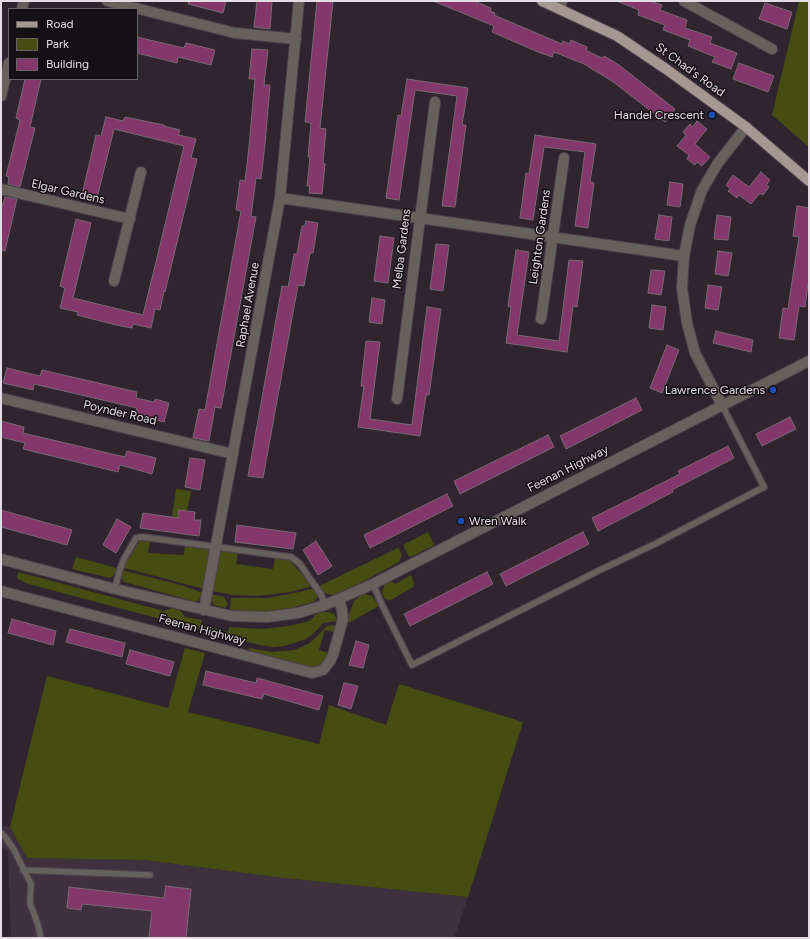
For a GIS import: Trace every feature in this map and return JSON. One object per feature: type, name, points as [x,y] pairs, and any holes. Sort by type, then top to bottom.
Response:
[{"type":"main road","name":"St Chad's Road","points":[[542,1],[561,5],[617,36],[666,69],[746,127],[809,182]]},
{"type":"street","points":[[107,1],[135,8]]},
{"type":"street","name":"Raphael Avenue","points":[[204,610],[280,198],[299,1]]},
{"type":"street","points":[[684,1],[772,48]]},
{"type":"street","points":[[138,9],[235,33],[296,39]]},
{"type":"street","points":[[1,96],[8,67]]},
{"type":"street","name":"Melba Gardens","points":[[397,399],[435,102]]},
{"type":"street","points":[[722,405],[696,353],[687,323],[682,288],[684,256],[690,225],[702,190],[718,163],[746,127]]},
{"type":"street","name":"Leighton Gardens","points":[[542,319],[564,158]]},
{"type":"street","points":[[114,282],[141,172]]},
{"type":"street","name":"Elgar Gardens","points":[[1,189],[130,219]]},
{"type":"street","points":[[280,198],[684,256]]},
{"type":"street","name":"Feenan Highway","points":[[1,559],[115,589],[232,616],[260,617],[294,614],[339,600],[373,584],[809,361]]},
{"type":"street","name":"Poynder Road","points":[[1,398],[233,454]]},
{"type":"street","name":"Feenan Highway","points":[[1,591],[312,673],[324,670],[333,655],[343,619],[343,612],[339,600]]},
{"type":"lane","points":[[373,584],[382,607],[412,665],[602,568],[655,544],[764,486],[722,405]]},
{"type":"lane","points":[[115,589],[118,572],[124,559],[138,537],[292,558],[300,564],[321,594],[325,605]]},
{"type":"lane","points":[[1,833],[14,850],[31,884],[30,903],[41,938]]},
{"type":"lane","points":[[23,870],[150,875]]},
{"type":"shaded area","points":[[1,826],[10,827],[27,858],[144,860],[284,878],[468,897],[454,938],[11,938],[8,852],[1,846]]},
{"type":"green space","points":[[799,1],[809,1],[809,147],[772,115]]},
{"type":"green space","points":[[176,489],[191,491],[187,511],[180,510],[178,518],[172,517]]},
{"type":"green space","points":[[428,532],[434,545],[411,557],[408,555],[403,545]]},
{"type":"green space","points":[[140,540],[150,541],[148,553],[184,555],[185,545],[208,549],[210,551],[204,589],[125,568],[124,566]]},
{"type":"green space","points":[[398,548],[402,555],[399,562],[362,582],[333,595],[324,593],[319,586]]},
{"type":"green space","points":[[222,550],[238,552],[236,564],[273,569],[275,557],[288,559],[313,586],[290,592],[258,596],[234,595],[212,591],[220,552]]},
{"type":"green space","points":[[76,557],[116,568],[116,571],[110,578],[72,569]]},
{"type":"green space","points":[[122,570],[184,586],[203,593],[202,597],[197,601],[193,601],[124,582],[121,577]]},
{"type":"green space","points":[[18,572],[164,611],[172,608],[180,610],[185,617],[202,620],[201,625],[221,630],[220,635],[25,583],[17,578]]},
{"type":"green space","points":[[411,575],[414,583],[413,587],[391,600],[385,599],[382,593],[385,583],[391,581],[395,584]]},
{"type":"green space","points":[[314,588],[318,596],[315,601],[292,608],[254,612],[230,609],[231,598],[267,598]]},
{"type":"green space","points":[[211,594],[224,597],[228,604],[227,606],[225,608],[214,605],[211,599]]},
{"type":"green space","points":[[365,594],[372,596],[379,606],[346,623],[354,601],[361,595]]},
{"type":"green space","points":[[322,612],[334,614],[338,621],[323,623],[306,639],[285,646],[273,647],[260,645],[224,636],[225,631],[228,632],[229,627],[262,629],[289,626],[310,621],[316,614]]},
{"type":"green space","points":[[327,626],[337,626],[336,632],[325,630],[319,650],[328,653],[326,658],[319,665],[313,667],[248,652],[249,648],[272,652],[294,650],[310,643]]},
{"type":"green space","points":[[185,648],[205,653],[188,712],[319,744],[329,705],[386,725],[399,684],[523,722],[468,897],[284,878],[144,860],[27,858],[10,827],[47,676],[168,708]]},
{"type":"building","points":[[189,1],[226,1],[223,13],[188,4]]},
{"type":"building","points":[[257,1],[272,1],[270,29],[254,27]]},
{"type":"building","points":[[317,1],[333,1],[320,128],[326,129],[322,194],[309,193],[310,186],[307,186],[311,123],[305,122]]},
{"type":"building","points":[[433,1],[474,1],[491,8],[490,11],[495,13],[494,15],[562,44],[563,41],[569,44],[571,40],[587,47],[586,50],[593,54],[602,58],[604,56],[619,65],[675,109],[665,122],[612,81],[584,64],[554,52],[552,57],[538,52],[492,32],[494,26]]},
{"type":"building","points":[[650,1],[662,5],[660,10],[687,20],[685,28],[712,37],[710,43],[737,53],[731,69],[712,62],[715,57],[688,46],[690,40],[663,30],[665,25],[638,15],[639,10],[619,2]]},
{"type":"building","points":[[765,3],[792,12],[787,29],[759,19]]},
{"type":"building","points":[[138,37],[184,48],[186,43],[215,50],[211,65],[178,57],[177,63],[138,53]]},
{"type":"building","points":[[252,49],[268,50],[264,85],[270,85],[265,144],[261,179],[256,178],[251,216],[256,217],[221,408],[215,407],[209,441],[193,438],[199,409],[205,410],[241,211],[236,210],[240,180],[245,181],[249,147],[255,79],[249,79]]},
{"type":"building","points":[[739,63],[774,76],[768,92],[733,79]]},
{"type":"building","points":[[407,79],[468,88],[462,125],[466,125],[455,207],[442,206],[457,96],[415,90],[399,200],[386,198],[398,115],[401,116]]},
{"type":"building","points":[[25,80],[41,80],[30,127],[35,128],[20,187],[8,184],[9,177],[6,176],[20,120],[16,118]]},
{"type":"building","points":[[106,117],[123,121],[125,117],[164,125],[180,130],[178,135],[196,139],[191,158],[197,159],[165,292],[164,291],[160,310],[155,309],[151,328],[133,324],[132,328],[116,325],[77,315],[78,312],[60,308],[65,288],[60,286],[76,219],[91,223],[73,298],[143,315],[184,146],[114,129],[96,202],[81,199],[96,135],[101,136]]},
{"type":"building","points":[[697,121],[707,129],[695,144],[710,157],[702,166],[697,162],[695,165],[687,159],[689,155],[677,146],[686,135],[683,132],[690,124],[693,127]]},
{"type":"building","points":[[535,135],[596,144],[590,182],[594,183],[588,228],[575,226],[585,152],[544,147],[533,220],[520,218],[526,173],[529,174]]},
{"type":"building","points":[[761,172],[770,180],[766,185],[769,187],[763,195],[760,193],[751,204],[739,195],[737,198],[728,191],[730,189],[726,185],[733,175],[749,187]]},
{"type":"building","points":[[670,182],[683,184],[680,207],[667,205]]},
{"type":"building","points":[[5,197],[17,199],[5,251],[1,250],[1,207]]},
{"type":"building","points":[[797,206],[809,208],[809,278],[805,307],[799,306],[794,340],[779,338],[783,308],[788,309],[799,237],[793,236]]},
{"type":"building","points":[[659,215],[672,217],[669,241],[655,239]]},
{"type":"building","points":[[717,215],[731,217],[728,240],[714,239]]},
{"type":"building","points":[[306,221],[318,223],[313,253],[310,253],[304,286],[298,285],[263,478],[248,476],[282,286],[288,287],[294,254],[297,254],[302,226],[305,226]]},
{"type":"building","points":[[380,236],[394,238],[388,283],[374,281]]},
{"type":"building","points":[[436,244],[449,245],[443,291],[430,289]]},
{"type":"building","points":[[516,250],[529,252],[517,335],[559,341],[569,260],[583,261],[577,307],[573,306],[567,352],[506,343],[511,307],[508,306]]},
{"type":"building","points":[[718,251],[732,253],[728,276],[715,274]]},
{"type":"building","points":[[651,270],[665,271],[661,295],[648,293]]},
{"type":"building","points":[[708,285],[722,287],[718,310],[705,308]]},
{"type":"building","points":[[372,298],[385,300],[382,324],[369,322]]},
{"type":"building","points":[[652,305],[666,307],[663,330],[649,328]]},
{"type":"building","points":[[427,307],[441,309],[429,395],[426,395],[420,436],[358,427],[364,386],[361,386],[366,341],[380,342],[370,419],[412,425]]},
{"type":"building","points":[[716,331],[753,340],[751,352],[713,343]]},
{"type":"building","points":[[667,345],[679,350],[662,393],[650,388]]},
{"type":"building","points":[[7,368],[40,376],[42,370],[137,392],[136,398],[154,402],[155,399],[169,403],[164,422],[135,415],[137,408],[34,384],[33,390],[3,383]]},
{"type":"building","points":[[636,398],[642,410],[566,449],[560,436]]},
{"type":"building","points":[[790,417],[796,429],[762,446],[756,434]]},
{"type":"building","points":[[1,421],[24,427],[23,433],[125,457],[127,451],[156,458],[152,474],[120,465],[118,472],[23,449],[25,443],[1,437]]},
{"type":"building","points":[[548,435],[554,447],[460,494],[454,481]]},
{"type":"building","points":[[728,446],[734,458],[598,531],[592,518],[680,474],[678,471]]},
{"type":"building","points":[[190,458],[205,460],[200,490],[185,487]]},
{"type":"building","points":[[447,494],[453,506],[370,548],[364,535]]},
{"type":"building","points":[[1,510],[72,530],[67,545],[1,527]]},
{"type":"building","points":[[179,510],[195,512],[194,520],[201,520],[199,536],[140,528],[143,513],[178,518]]},
{"type":"building","points":[[117,519],[131,527],[116,553],[103,545]]},
{"type":"building","points":[[237,525],[296,533],[293,549],[235,542]]},
{"type":"building","points":[[583,532],[589,544],[506,586],[500,574]]},
{"type":"building","points":[[316,541],[332,566],[318,575],[303,550]]},
{"type":"building","points":[[487,572],[493,584],[410,626],[404,614]]},
{"type":"building","points":[[12,619],[56,631],[53,645],[8,633]]},
{"type":"building","points":[[70,629],[125,643],[122,657],[66,642]]},
{"type":"building","points":[[356,641],[369,645],[363,668],[349,665]]},
{"type":"building","points":[[130,650],[174,662],[170,676],[126,664]]},
{"type":"building","points":[[206,671],[256,683],[257,678],[323,696],[319,710],[264,694],[262,699],[203,685]]},
{"type":"building","points":[[344,683],[358,686],[351,709],[338,705]]},
{"type":"building","points":[[166,886],[191,889],[186,938],[149,938],[152,911],[82,904],[81,910],[67,908],[69,887],[164,898]]},
{"type":"place","name":"Handel Crescent","points":[[712,115]]},
{"type":"place","name":"Lawrence Gardens","points":[[773,390]]},
{"type":"place","name":"Wren Walk","points":[[461,521]]}]
